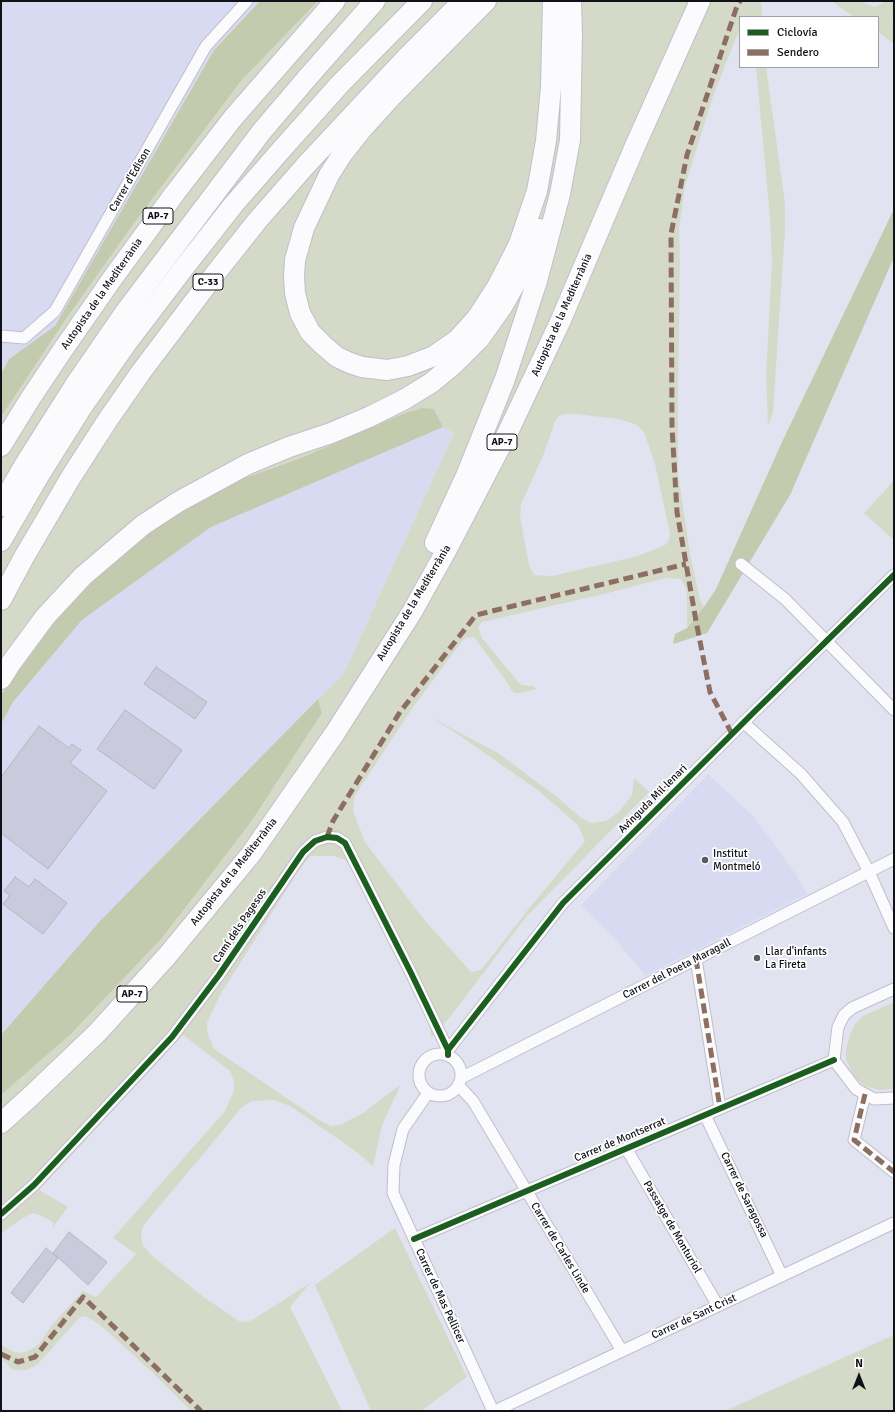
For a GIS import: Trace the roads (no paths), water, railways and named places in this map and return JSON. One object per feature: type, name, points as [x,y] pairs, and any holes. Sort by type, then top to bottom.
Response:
[{"type":"highway","name":"Autopista de la Mediterrània","points":[[1,446],[62,351],[112,279],[175,193],[233,118],[335,1]]},
{"type":"highway","points":[[1,506],[25,464],[71,392],[126,311],[262,131],[375,1]]},
{"type":"highway","name":"C-33","points":[[1,541],[36,480],[82,407],[126,344],[183,269],[234,204],[282,149],[340,84],[422,1]]},
{"type":"highway","name":"C-33","points":[[1,600],[24,557],[71,477],[107,422],[141,372],[215,274],[257,221],[321,148],[406,58],[463,1]]},
{"type":"highway","points":[[486,1],[391,97],[362,129],[343,153],[329,176],[316,200],[304,228],[295,260],[294,277],[295,293],[300,313],[310,332],[319,341],[337,357],[350,363],[362,367],[387,370],[408,366],[434,356],[457,340],[477,318],[497,286],[519,244],[538,184],[546,141],[551,87],[553,1]]},
{"type":"highway","points":[[251,854],[315,745],[380,643],[412,589],[444,526],[505,379],[537,281],[560,194],[570,140],[572,33],[571,1]]},
{"type":"highway","name":"Autopista de la Mediterrània","points":[[1,1123],[32,1096],[97,1033],[167,956],[251,854],[335,733],[412,612],[446,551],[508,432],[560,322],[638,139],[700,1]]},
{"type":"highway","points":[[1,678],[45,617],[77,582],[143,525],[178,502],[248,464],[343,427],[405,399],[431,383],[453,365],[480,338],[502,307],[520,275],[536,240],[550,195],[570,85]]},
{"type":"street","name":"Carrer d'Edison","points":[[1,336],[24,338],[55,311],[206,46],[247,1]]},
{"type":"street","points":[[741,564],[785,599],[894,710]]},
{"type":"street","name":"Avinguda Mil·lenari","points":[[448,1053],[563,903],[743,722],[894,575]]},
{"type":"street","points":[[743,722],[801,774],[843,822],[869,872],[894,928]]},
{"type":"street","name":"Camí dels Pagesos","points":[[1,1214],[34,1185],[172,1037],[219,975],[303,852],[315,841],[327,837],[337,838],[345,843],[411,973],[448,1053]]},
{"type":"street","name":"Carrer del Poeta Maragall","points":[[460,1081],[894,859]]},
{"type":"street","points":[[696,959],[720,1108]]},
{"type":"street","points":[[894,989],[852,1008],[844,1015],[838,1027],[834,1060],[856,1089],[874,1099],[894,1098]]},
{"type":"street","points":[[448,1053],[458,1063],[461,1070],[460,1081],[454,1091],[442,1096],[435,1096],[428,1093],[421,1085],[418,1078],[419,1070],[422,1063],[427,1058],[434,1054],[448,1053]]},
{"type":"street","name":"Carrer de Montserrat","points":[[414,1239],[834,1060]]},
{"type":"street","name":"Carrer de Carles Linde","points":[[460,1081],[622,1351]]},
{"type":"street","name":"Carrer de Mas Pellicer","points":[[428,1093],[404,1129],[394,1165],[393,1193],[494,1411]]},
{"type":"street","points":[[866,1094],[854,1140],[894,1172]]},
{"type":"street","name":"Carrer de Saragossa","points":[[705,1114],[782,1276]]},
{"type":"street","name":"Passatge de Monturiol","points":[[626,1148],[718,1306]]},
{"type":"street","name":"Carrer de Sant Crist","points":[[494,1411],[894,1223]]},
{"type":"place","name":"Institut Montmeló","points":[[705,860]]},
{"type":"place","name":"Llar d'infants La Fireta","points":[[757,958]]}]
